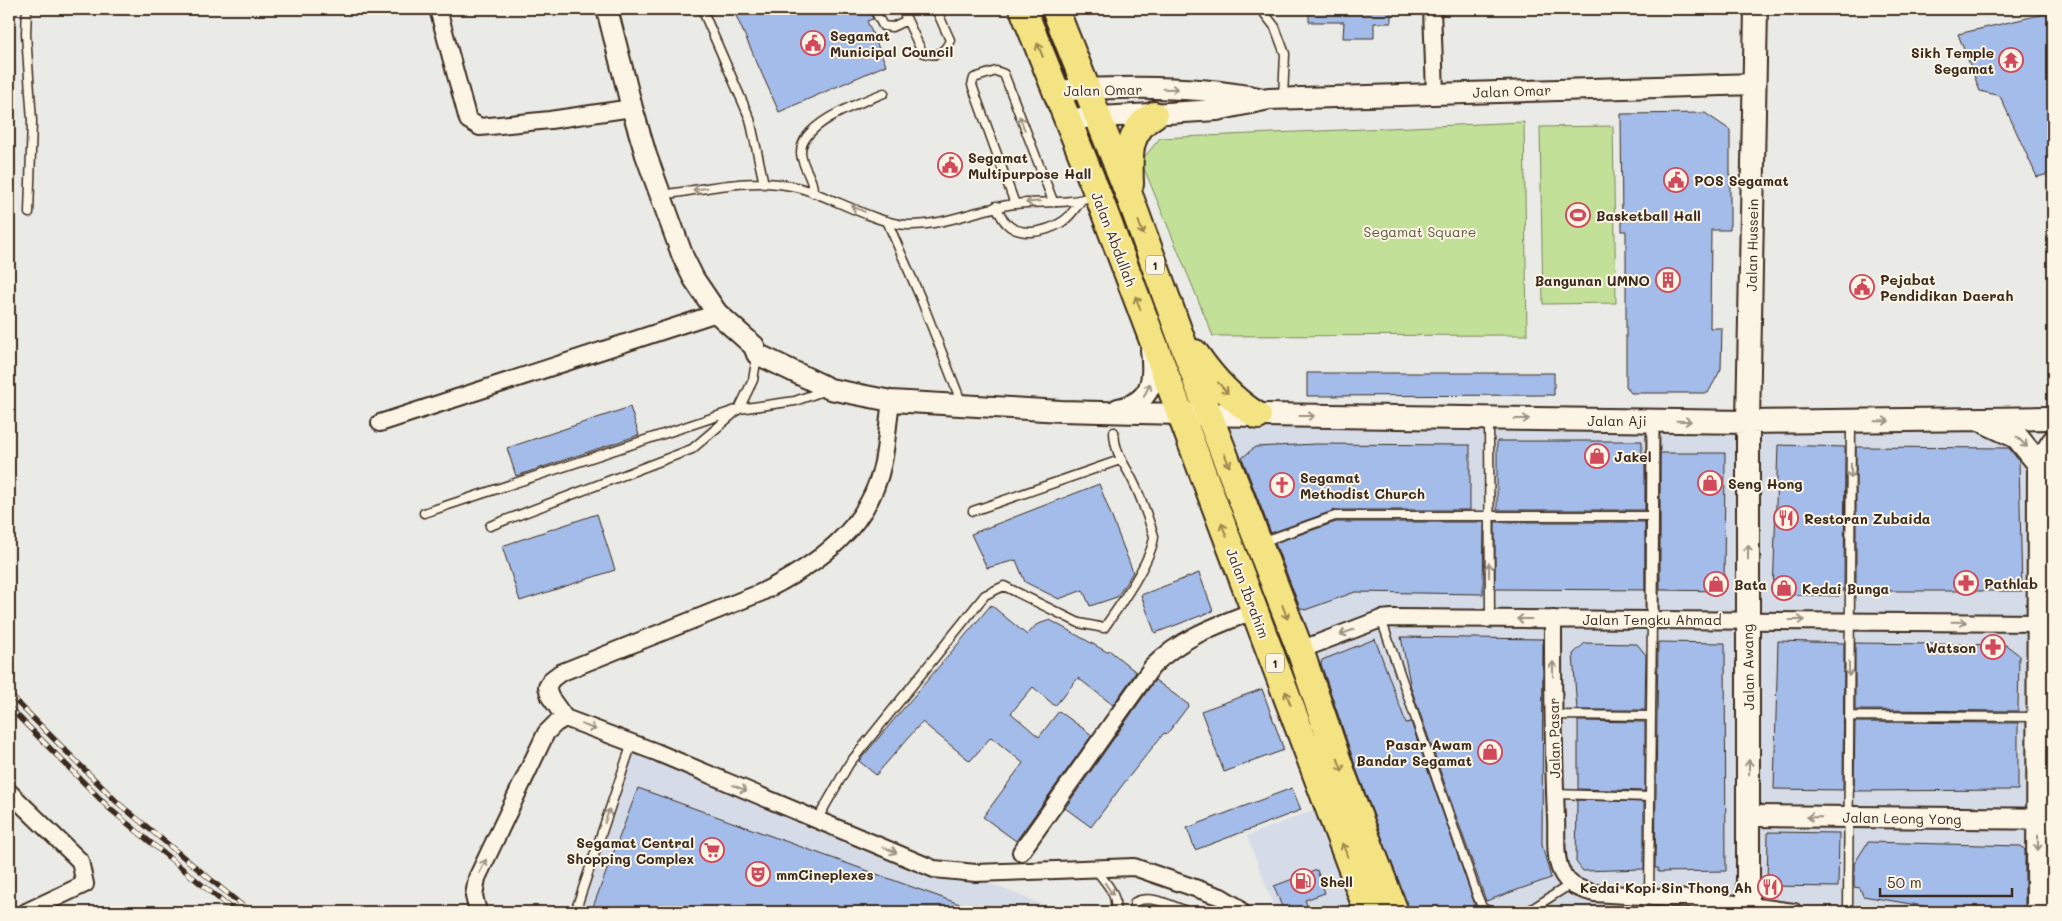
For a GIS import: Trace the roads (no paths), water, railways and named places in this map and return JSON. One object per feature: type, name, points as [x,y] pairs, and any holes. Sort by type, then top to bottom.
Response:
[{"type":"highway","name":"Jalan Abdullah","points":[[1023,9],[1068,119],[1089,198],[1149,332],[1180,414]]},
{"type":"highway","name":"Jalan Abdullah","points":[[1055,9],[1131,200],[1209,414]]},
{"type":"highway","points":[[1131,200],[1132,142],[1139,125],[1154,114]]},
{"type":"highway","points":[[1174,320],[1199,359],[1227,393],[1240,405],[1258,416]]},
{"type":"highway","name":"Jalan Ibrahim","points":[[1180,414],[1256,610],[1368,912]]},
{"type":"highway","name":"Jalan Ibrahim","points":[[1209,414],[1300,650],[1343,776],[1395,912]]},
{"type":"main road","name":"Jalan Hussein","points":[[1748,422],[1756,9]]},
{"type":"main road","name":"Jalan Aji","points":[[1180,414],[1748,422],[2053,418]]},
{"type":"main road","points":[[1979,420],[2003,428],[2017,437],[2039,464]]},
{"type":"main road","name":"Jalan Awang","points":[[1748,422],[1750,816],[1748,910]]},
{"type":"main road","points":[[2038,912],[2046,819],[2039,718],[2039,464],[2053,442]]},
{"type":"street","points":[[438,9],[468,120],[473,124],[480,127],[550,120],[632,108]]},
{"type":"street","points":[[607,9],[632,108],[660,196],[683,257],[694,279],[717,313],[754,346],[757,354],[830,389],[891,401],[963,406],[1180,414]]},
{"type":"street","points":[[1432,9],[1435,93]]},
{"type":"street","name":"Jalan Omar","points":[[1068,119],[1216,110],[1276,99],[1755,84]]},
{"type":"street","name":"Jalan Omar","points":[[1056,90],[1221,90],[1276,99]]},
{"type":"street","points":[[380,423],[717,313]]},
{"type":"street","points":[[1107,412],[1139,402],[1150,389],[1152,374],[1149,332]]},
{"type":"street","points":[[891,401],[883,463],[870,502],[854,526],[840,541],[793,577],[560,673],[552,679],[547,687],[550,697],[565,718],[632,743],[934,869],[976,873],[1134,867],[1221,897],[1236,906],[1241,912]]},
{"type":"street","points":[[1652,620],[1653,420]]},
{"type":"street","points":[[1021,852],[1123,704],[1152,666],[1178,644],[1197,634],[1256,610]]},
{"type":"street","name":"Jalan Tengku Ahmad","points":[[1300,650],[1381,619],[1553,618],[2040,622]]},
{"type":"street","name":"Jalan Pasar","points":[[1553,618],[1553,715],[1558,858],[1560,869],[1571,884]]},
{"type":"street","points":[[478,912],[474,896],[477,878],[546,733],[554,724],[565,718]]},
{"type":"street","points":[[9,792],[80,861],[85,884],[26,912]]},
{"type":"street","name":"Jalan Leong Yong","points":[[1750,816],[2046,819]]},
{"type":"street","points":[[1571,884],[1594,893],[1649,898],[1705,900],[1748,910],[1794,912]]},
{"type":"lane","points":[[27,9],[26,34],[32,121],[29,213]]},
{"type":"lane","points":[[702,9],[750,119],[764,184]]},
{"type":"lane","points":[[874,9],[883,26],[892,27],[907,20]]},
{"type":"lane","points":[[902,9],[922,52],[929,56],[938,54],[946,49],[950,40],[936,9]]},
{"type":"lane","points":[[1261,9],[1274,27],[1285,54],[1276,99]]},
{"type":"lane","points":[[1016,204],[972,86],[974,78],[996,71],[1004,74],[1053,201]]},
{"type":"lane","points":[[813,193],[811,178],[802,162],[801,151],[804,141],[828,118],[884,93]]},
{"type":"lane","points":[[660,196],[728,185],[764,184],[799,188],[887,221],[907,225],[934,224],[996,206],[1089,198]]},
{"type":"lane","points":[[996,206],[1006,223],[1016,230],[1029,232],[1045,230],[1062,222],[1089,198]]},
{"type":"lane","points":[[887,221],[921,299],[963,406]]},
{"type":"lane","points":[[490,526],[692,449],[739,409],[753,380],[757,354]]},
{"type":"lane","points":[[424,513],[739,409],[795,401],[830,389]]},
{"type":"lane","points":[[1488,419],[1490,619]]},
{"type":"lane","points":[[1848,912],[1851,422]]},
{"type":"lane","points":[[817,820],[849,764],[985,595],[1004,586],[1079,623],[1104,628],[1142,566],[1154,542],[1151,526],[1134,483],[1120,460],[1115,447],[1114,432]]},
{"type":"lane","points":[[973,511],[1120,460]]},
{"type":"lane","points":[[1258,543],[1335,516],[1652,516]]},
{"type":"lane","points":[[1381,619],[1477,895],[1482,908],[1489,912]]},
{"type":"lane","points":[[1649,898],[1652,620]]},
{"type":"lane","points":[[1553,715],[1651,716]]},
{"type":"lane","points":[[1849,716],[2039,718]]},
{"type":"lane","points":[[574,912],[632,743]]},
{"type":"lane","points":[[1555,794],[1650,797]]},
{"type":"lane","points":[[1095,868],[1114,895],[1116,902],[1114,912]]},
{"type":"lane","points":[[1527,912],[1571,884]]},
{"type":"lane","points":[[1132,912],[1135,902],[1142,898],[1150,898],[1188,912]]},
{"type":"railway","points":[[9,694],[118,803],[250,912]]},
{"type":"railway","points":[[9,707],[110,809],[235,912]]},
{"type":"place","name":"Segamat Municipal Council","points":[[813,43]]},
{"type":"place","name":"Sikh Temple Segamat","points":[[2011,60]]},
{"type":"place","name":"Segamat Multipurpose Hall","points":[[950,165]]},
{"type":"place","name":"POS Segamat","points":[[1676,180]]},
{"type":"place","name":"Basketball Hall","points":[[1578,215]]},
{"type":"place","name":"Bangunan UMNO","points":[[1668,280]]},
{"type":"place","name":"Pejabat Pendidikan Daerah","points":[[1862,287]]},
{"type":"place","name":"Jakel","points":[[1597,456]]},
{"type":"place","name":"Seng Hong","points":[[1710,483]]},
{"type":"place","name":"Segamat Methodist Church","points":[[1282,485]]},
{"type":"place","name":"Restoran Zubaida","points":[[1786,518]]},
{"type":"place","name":"Pathlab","points":[[1966,583]]},
{"type":"place","name":"Bata","points":[[1716,584]]},
{"type":"place","name":"Kedai Bunga","points":[[1784,588]]},
{"type":"place","name":"Watson","points":[[1993,647]]},
{"type":"place","name":"Pasar Awam Bandar Segamat","points":[[1490,752]]},
{"type":"place","name":"Segamat Central Shopping Complex","points":[[712,850]]},
{"type":"place","name":"mmCineplexes","points":[[758,874]]},
{"type":"place","name":"Shell","points":[[1303,881]]},
{"type":"place","name":"Kedai Kopi Sin Thong Ah","points":[[1770,887]]},
{"type":"park label","name":"Segamat Square","points":[[1420,231]]}]
